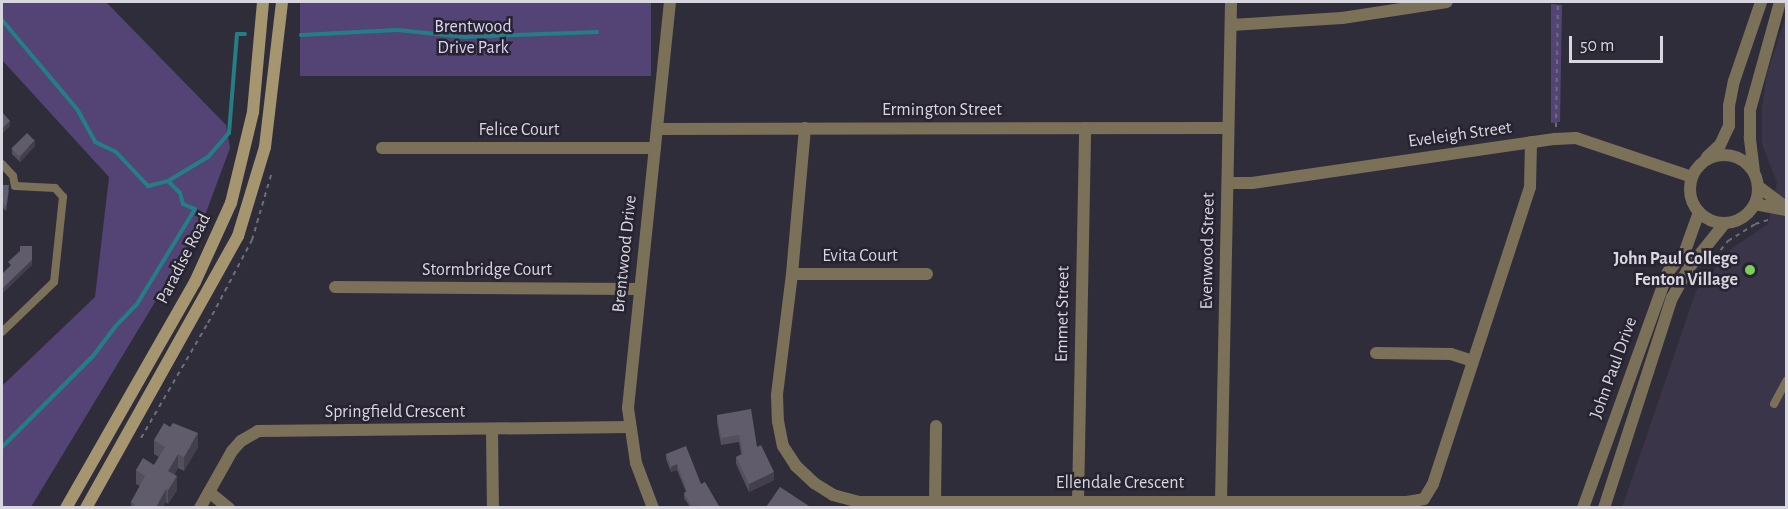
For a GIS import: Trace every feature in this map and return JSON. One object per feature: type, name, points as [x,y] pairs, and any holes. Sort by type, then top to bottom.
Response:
[{"type":"main road","name":"Paradise Road","points":[[66,507],[195,282],[231,203],[253,112],[263,2]]},
{"type":"main road","name":"Paradise Road","points":[[86,507],[238,236],[265,147],[282,2]]},
{"type":"street","name":"Brentwood Drive","points":[[653,507],[636,463],[629,428],[629,398],[670,2]]},
{"type":"street","name":"Evenwood Street","points":[[1221,502],[1231,2]]},
{"type":"street","points":[[1231,25],[1324,20],[1447,2]]},
{"type":"street","points":[[1761,2],[1734,81],[1729,106],[1729,126],[1720,145],[1700,164],[1692,177],[1690,195],[1699,212],[1707,218],[1725,223],[1743,217],[1755,204],[1759,187],[1750,137],[1750,110],[1780,2]]},
{"type":"street","name":"Ellendale Crescent","points":[[805,128],[792,274],[777,395],[778,421],[783,446],[796,466],[814,483],[833,495],[860,501],[1287,504],[1407,502],[1424,499],[1433,484],[1530,187],[1532,142]]},
{"type":"street","name":"Emmet Street","points":[[1078,501],[1085,128]]},
{"type":"street","name":"Ermington Street","points":[[657,129],[1227,128]]},
{"type":"street","name":"Eveleigh Street","points":[[1228,183],[1252,183],[1532,142],[1576,138],[1692,177]]},
{"type":"street","name":"Felice Court","points":[[382,148],[655,148]]},
{"type":"street","points":[[1700,164],[1708,158],[1729,154],[1748,164],[1755,172]]},
{"type":"street","points":[[1759,187],[1786,208]]},
{"type":"street","points":[[1755,204],[1786,208]]},
{"type":"street","name":"John Paul Drive","points":[[1583,507],[1668,272],[1685,250],[1699,212]]},
{"type":"street","name":"John Paul Drive","points":[[1604,507],[1672,298],[1688,269],[1725,223]]},
{"type":"street","name":"Evita Court","points":[[792,274],[927,274]]},
{"type":"street","name":"Stormbridge Court","points":[[335,287],[639,289]]},
{"type":"street","points":[[1376,353],[1451,354],[1472,361]]},
{"type":"street","points":[[935,501],[936,426]]},
{"type":"street","name":"Springfield Crescent","points":[[200,507],[232,452],[241,441],[258,431],[629,428]]},
{"type":"street","points":[[492,430],[494,507]]},
{"type":"street","points":[[209,492],[229,507]]},
{"type":"lane","points":[[2,164],[13,176],[15,186],[55,188],[63,197],[54,282],[2,332]]},
{"type":"lane","points":[[1774,404],[1786,381]]},
{"type":"path","points":[[1555,139],[1558,2]]},
{"type":"shaded area","name":"John Paul College Fenton Village","points":[[1786,17],[1786,507],[1622,508],[1696,291],[1731,249],[1768,224],[1777,183],[1762,144],[1762,106],[1767,73]]},
{"type":"green space","points":[[2,2],[106,2],[226,125],[230,148],[201,226],[31,507],[2,507],[2,386],[95,297],[109,177],[2,60]]},
{"type":"green space","name":"Brentwood Drive Park","points":[[300,2],[651,2],[651,76],[300,76]]},
{"type":"green space","points":[[1551,4],[1562,5],[1560,122],[1551,123]]},
{"type":"building","points":[[2,112],[10,121],[2,129]]},
{"type":"building","points":[[27,133],[35,141],[19,156],[11,149]]},
{"type":"building","points":[[2,185],[9,185],[6,206],[2,202]]},
{"type":"building","points":[[20,246],[32,246],[32,260],[2,289],[2,274],[11,265],[8,262],[20,251]]},
{"type":"building","points":[[751,409],[757,447],[761,445],[774,472],[749,484],[736,457],[743,454],[739,435],[721,438],[717,415]]},
{"type":"building","points":[[164,423],[170,427],[173,423],[198,433],[184,457],[178,454],[168,471],[177,476],[168,490],[166,489],[156,507],[133,507],[135,504],[131,502],[145,476],[136,470],[143,458],[154,465],[165,447],[154,440]]},
{"type":"building","points":[[686,446],[701,484],[705,482],[719,506],[697,507],[696,505],[692,507],[684,493],[687,491],[677,464],[671,467],[666,454]]},
{"type":"building","points":[[780,487],[809,506],[766,507]]},
{"type":"waterway","points":[[2,20],[77,109],[95,142],[116,152],[148,186],[168,181],[180,193],[183,204],[195,209],[137,304],[115,327],[93,356],[2,447]]},
{"type":"waterway","points":[[301,35],[398,30],[465,37],[597,32]]},
{"type":"waterway","points":[[168,181],[208,157],[229,133],[237,34],[245,34]]},
{"type":"place","name":"John Paul College Fenton Village","points":[[1750,270]]}]
